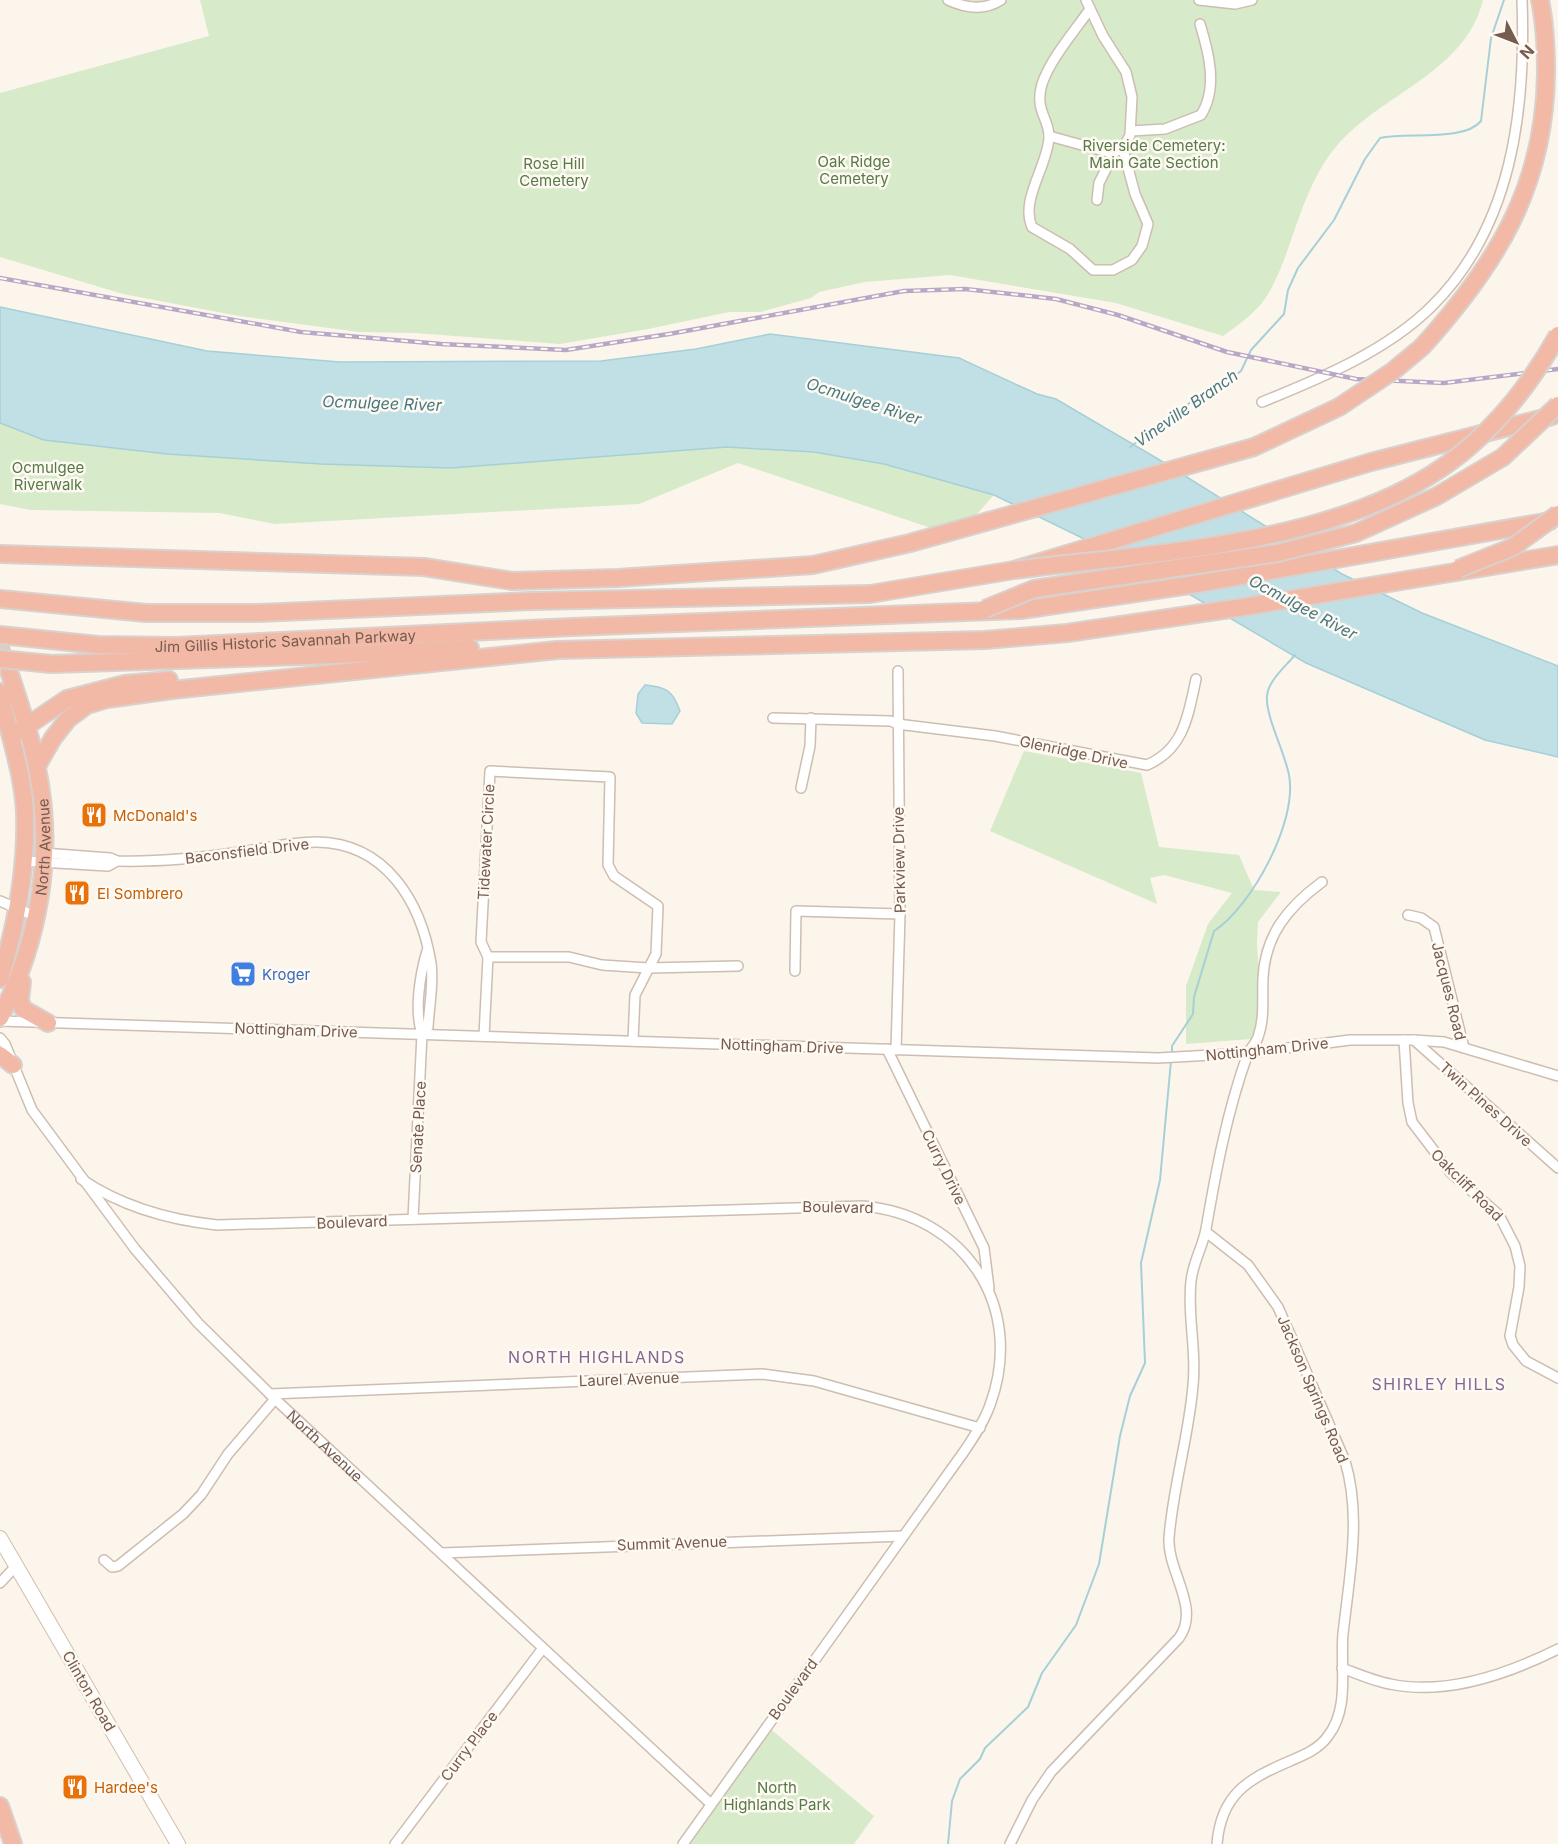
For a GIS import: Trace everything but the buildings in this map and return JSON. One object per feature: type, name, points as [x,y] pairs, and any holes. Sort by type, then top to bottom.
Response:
[{"type":"highway","points":[[0,554],[424,567],[512,581],[618,578],[813,565],[910,543],[1254,447],[1339,407],[1393,371],[1422,347],[1468,294],[1494,255],[1527,190],[1538,149],[1545,93],[1544,31],[1540,0]]},
{"type":"highway","points":[[0,599],[146,613],[259,613],[531,601],[870,594],[1014,570],[1223,543],[1344,515],[1386,498],[1445,466],[1500,416],[1538,368],[1558,335]]},
{"type":"highway","points":[[985,609],[1034,589],[1278,553],[1356,534],[1437,496],[1503,457],[1558,405]]},
{"type":"highway","points":[[1014,570],[1326,476],[1474,434],[1558,415]]},
{"type":"highway","points":[[1458,569],[1513,547],[1558,514]]},
{"type":"highway","name":"Jim Gillis Historic Savannah Parkway","points":[[0,635],[98,645],[176,646],[1021,609],[1196,584],[1558,520]]},
{"type":"highway","points":[[0,542],[38,554]]},
{"type":"highway","points":[[37,766],[53,738],[68,719],[87,705],[107,699],[266,678],[557,650],[985,640],[1067,633],[1250,606],[1458,569],[1558,555]]},
{"type":"highway","points":[[5,665],[344,655],[523,644],[557,650]]},
{"type":"highway","name":"North Avenue","points":[[0,1019],[24,963],[37,917],[44,825],[37,766],[5,665]]},
{"type":"highway","points":[[4,740],[67,699],[125,684],[204,678],[266,678]]},
{"type":"highway","name":"North Avenue","points":[[0,692],[4,740],[23,796],[22,861],[18,909],[12,942],[0,979]]},
{"type":"highway","points":[[24,963],[21,1005],[26,1011],[48,1023]]},
{"type":"highway","points":[[0,1806],[13,1844]]},
{"type":"street","points":[[948,0],[977,8],[991,6],[1001,0]]},
{"type":"street","points":[[1199,0],[1235,4],[1252,0]]},
{"type":"street","points":[[1262,402],[1346,366],[1412,323],[1443,294],[1468,260],[1496,207],[1514,146],[1521,76],[1522,0]]},
{"type":"street","points":[[1096,200],[1099,183],[1118,151],[1129,141],[1132,97],[1126,72],[1088,5],[1043,81],[1040,106],[1049,136],[1041,174],[1030,204],[1030,223],[1032,227],[1070,249],[1092,270],[1102,271],[1124,265],[1138,253],[1147,235],[1148,224],[1118,151]]},
{"type":"street","points":[[1131,131],[1165,129],[1201,115],[1210,93],[1210,77],[1200,24]]},
{"type":"street","points":[[1049,136],[1118,151]]},
{"type":"street","name":"Parkview Drive","points":[[892,1049],[900,914],[898,671]]},
{"type":"street","name":"Glenridge Drive","points":[[773,718],[891,721],[897,724],[995,736],[1147,765],[1164,757],[1173,748],[1188,714],[1196,679]]},
{"type":"street","points":[[801,788],[810,746],[811,718]]},
{"type":"street","name":"Tidewater Circle","points":[[484,1036],[488,957],[481,942],[490,771],[609,777],[608,865],[614,876],[658,906],[656,954],[635,995],[633,1041]]},
{"type":"street","name":"Baconsfield Drive","points":[[22,861],[43,858],[110,858],[117,861],[173,860],[310,842],[348,847],[377,861],[401,884],[417,913],[427,948],[422,966],[420,989],[419,1024],[422,1034]]},
{"type":"street","points":[[1010,1844],[1032,1800],[1051,1772],[1179,1638],[1187,1623],[1185,1602],[1169,1541],[1194,1383],[1191,1280],[1193,1266],[1206,1232],[1212,1185],[1248,1053],[1258,1039],[1263,1021],[1263,976],[1268,948],[1277,924],[1300,898],[1322,882]]},
{"type":"street","points":[[0,901],[37,917]]},
{"type":"street","points":[[795,971],[796,911],[900,914]]},
{"type":"street","name":"Jacques Road","points":[[1408,915],[1421,918],[1434,927],[1464,1048]]},
{"type":"street","points":[[488,957],[569,957],[602,965],[648,968],[738,966]]},
{"type":"street","name":"Nottingham Drive","points":[[0,1019],[48,1023],[1166,1057],[1248,1053],[1350,1040],[1409,1040],[1444,1042],[1558,1076]]},
{"type":"street","name":"Senate Place","points":[[413,1220],[422,1034]]},
{"type":"street","name":"North Avenue","points":[[0,1038],[6,1060],[32,1110],[135,1249],[198,1323],[273,1397],[711,1804]]},
{"type":"street","name":"Twin Pines Drive","points":[[1409,1040],[1558,1168]]},
{"type":"street","name":"Oakcliff Road","points":[[1409,1040],[1408,1103],[1412,1122],[1451,1173],[1499,1215],[1515,1246],[1520,1266],[1519,1287],[1510,1336],[1513,1345],[1526,1361],[1558,1378]]},
{"type":"street","name":"Curry Drive","points":[[892,1049],[984,1248],[989,1289]]},
{"type":"street","name":"Boulevard","points":[[81,1179],[96,1189],[142,1208],[196,1223],[243,1226],[873,1207],[907,1215],[939,1232],[968,1257],[989,1289],[999,1327],[1000,1359],[995,1391],[980,1428],[683,1844]]},
{"type":"street","name":"Jackson Springs Road","points":[[1206,1232],[1248,1265],[1278,1308],[1348,1470],[1353,1506],[1353,1540],[1340,1712],[1329,1736],[1308,1754],[1264,1773],[1243,1787],[1228,1803],[1222,1814],[1218,1844]]},
{"type":"street","name":"Laurel Avenue","points":[[273,1397],[762,1374],[814,1381],[980,1428]]},
{"type":"street","points":[[104,1560],[112,1567],[118,1566],[183,1514],[273,1397]]},
{"type":"street","name":"Summit Avenue","points":[[442,1553],[903,1536]]},
{"type":"street","name":"Clinton Road","points":[[0,1538],[178,1844]]},
{"type":"street","points":[[0,1583],[16,1566]]},
{"type":"street","name":"Curry Place","points":[[395,1844],[543,1648]]},
{"type":"street","points":[[1342,1668],[1390,1684],[1441,1687],[1481,1678],[1558,1649]]},
{"type":"green space","points":[[200,0],[1483,0],[1473,25],[1458,47],[1440,65],[1374,112],[1335,148],[1314,181],[1267,296],[1250,315],[1223,336],[1116,303],[950,275],[865,282],[819,292],[811,298],[760,312],[729,312],[560,344],[415,333],[359,332],[239,316],[123,294],[0,257],[0,93],[209,36]]},
{"type":"green space","name":"Ocmulgee Riverwalk","points":[[0,423],[44,440],[167,454],[321,464],[451,468],[727,447],[814,452],[884,464],[994,495],[959,534],[928,527],[738,463],[639,504],[275,524],[219,513],[31,510],[0,504]]},
{"type":"green space","points":[[1024,751],[1141,773],[1159,847],[1239,855],[1254,890],[1281,892],[1258,922],[1257,944],[1263,1038],[1186,1044],[1186,986],[1208,924],[1232,893],[1164,875],[1150,878],[1157,904],[990,831]]},
{"type":"green space","name":"North Highlands Park","points":[[767,1726],[874,1816],[854,1844],[688,1844]]},
{"type":"water","name":"Ocmulgee River","points":[[0,307],[207,351],[340,362],[601,361],[696,349],[770,334],[959,358],[1037,394],[1056,399],[1158,459],[1342,574],[1422,613],[1558,666],[1558,757],[1485,740],[1306,663],[1150,571],[994,495],[884,464],[814,452],[727,447],[451,468],[321,464],[167,454],[44,440],[0,423]]},
{"type":"water","points":[[645,685],[664,689],[675,699],[680,711],[672,724],[642,723],[636,713],[638,694]]},
{"type":"waterway","name":"Vineville Branch","points":[[1130,447],[1195,399],[1224,384],[1241,371],[1251,350],[1284,314],[1288,290],[1298,268],[1334,220],[1365,159],[1380,138],[1462,132],[1473,128],[1481,121],[1491,38],[1504,0]]},
{"type":"waterway","points":[[1172,1055],[1172,1046],[1193,1014],[1194,997],[1214,931],[1229,919],[1257,883],[1279,838],[1290,794],[1289,775],[1272,724],[1267,696],[1270,685],[1295,655]]},
{"type":"waterway","points":[[948,1844],[952,1801],[960,1779],[980,1759],[985,1748],[1028,1707],[1042,1673],[1076,1625],[1099,1564],[1120,1436],[1130,1396],[1145,1363],[1141,1263],[1160,1180],[1171,1061]]},
{"type":"tunnel","points":[[0,641],[9,671]]},
{"type":"railway","points":[[0,278],[301,332],[441,344],[566,350],[669,334],[904,291],[965,289],[1056,299],[1118,315],[1227,352],[1356,379],[1444,383],[1558,369]]},
{"type":"place","name":"McDonald's","points":[[94,815]]},
{"type":"place","name":"El Sombrero","points":[[77,893]]},
{"type":"place","name":"Kroger","points":[[243,974]]},
{"type":"place","name":"Hardee's","points":[[75,1787]]},
{"type":"district","name":"NORTH HIGHLANDS","points":[[597,1357]]},
{"type":"district","name":"SHIRLEY HILLS","points":[[1439,1384]]},
{"type":"park label","name":"Riverside Cemetery: Main Gate Section","points":[[1154,154]]},
{"type":"park label","name":"Oak Ridge Cemetery","points":[[854,170]]},
{"type":"park label","name":"Rose Hill Cemetery","points":[[554,172]]}]
